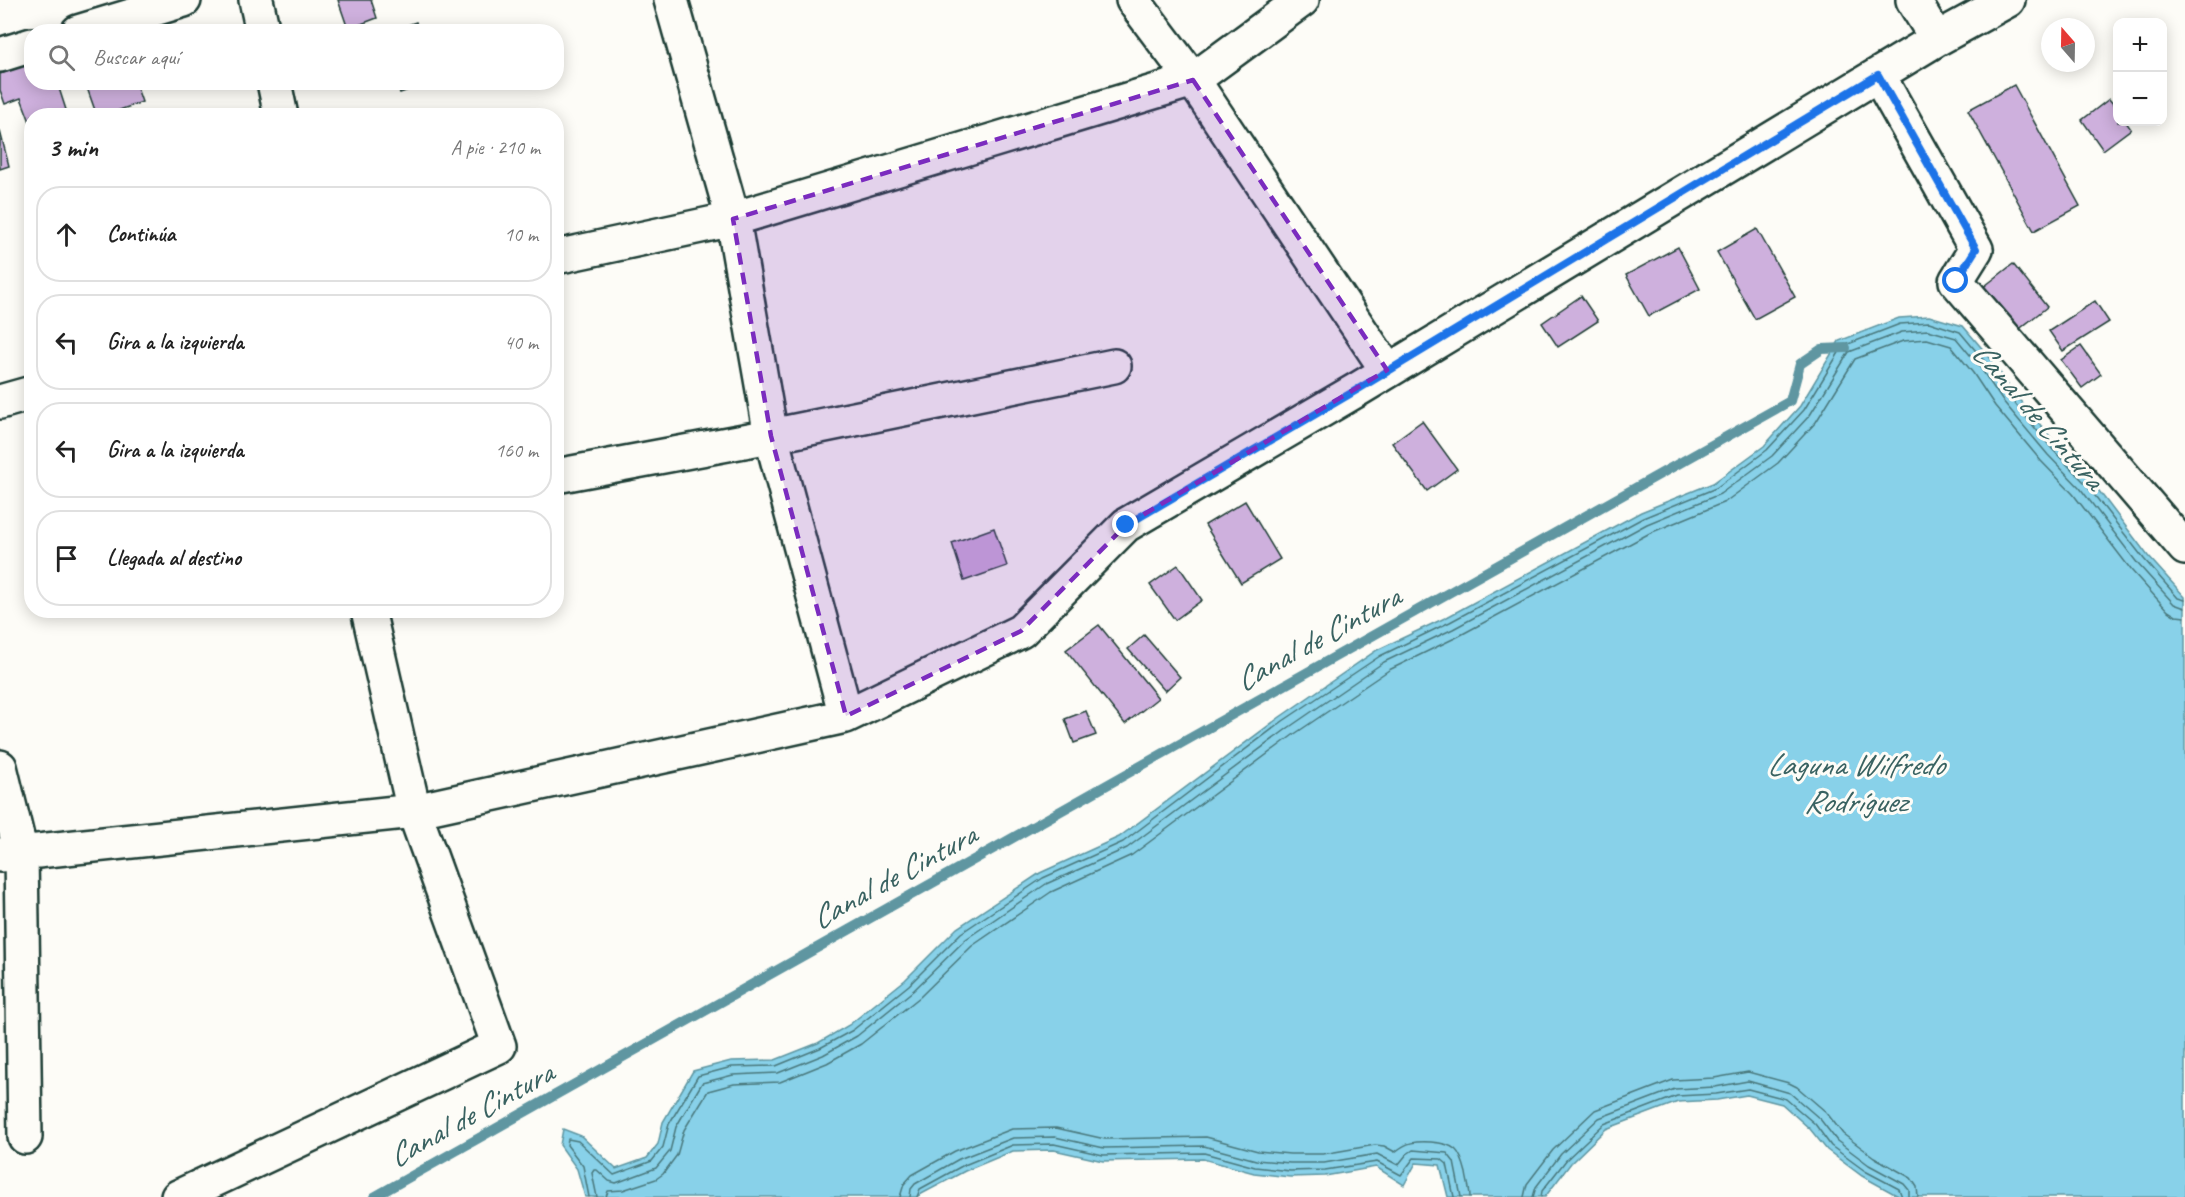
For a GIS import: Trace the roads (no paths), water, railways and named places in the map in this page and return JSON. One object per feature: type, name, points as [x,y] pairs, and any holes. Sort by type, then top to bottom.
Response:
[{"type":"street","points":[[104,24],[184,0]]},
{"type":"street","points":[[256,0],[260,24]]},
{"type":"street","points":[[671,0],[733,219],[771,436],[846,716]]},
{"type":"street","points":[[1133,0],[1193,80],[1387,370]]},
{"type":"street","points":[[564,255],[733,219],[1193,80],[1302,0]]},
{"type":"street","points":[[1913,0],[1937,39]]},
{"type":"street","points":[[11,854],[414,811],[846,716],[1021,631],[1126,525],[1937,39],[2008,0]]},
{"type":"street","points":[[0,55],[24,48]]},
{"type":"street","points":[[1878,75],[1976,249],[1956,281],[2185,548]]},
{"type":"street","points":[[276,90],[279,108]]},
{"type":"street","points":[[564,475],[771,436],[1114,366]]},
{"type":"street","points":[[0,402],[24,395]]},
{"type":"street","points":[[178,1197],[499,1046],[414,811],[370,618]]},
{"type":"street","points":[[0,767],[11,854],[25,1137]]},
{"type":"water","name":"Laguna Wilfredo Rodríguez","points":[[1929,316],[1963,326],[1991,359],[2012,391],[2058,446],[2090,479],[2148,556],[2185,597],[2185,1197],[1900,1197],[1862,1176],[1827,1150],[1810,1129],[1782,1104],[1747,1095],[1717,1100],[1678,1102],[1606,1129],[1571,1163],[1545,1197],[1448,1197],[1440,1165],[1416,1163],[1404,1185],[1376,1167],[1325,1176],[1290,1177],[1254,1173],[1203,1159],[1103,1161],[1054,1150],[1013,1151],[965,1171],[916,1197],[585,1197],[577,1169],[560,1145],[563,1129],[581,1136],[616,1169],[647,1158],[658,1144],[663,1122],[693,1071],[731,1061],[775,1060],[818,1043],[849,1025],[905,980],[957,928],[1040,873],[1119,837],[1280,717],[1377,650],[1447,617],[1641,512],[1713,483],[1764,446],[1800,406],[1839,341],[1899,318]]},
{"type":"waterway","name":"Canal de Cintura","points":[[374,1197],[1790,401],[1800,364],[1822,349],[1846,348]]}]
